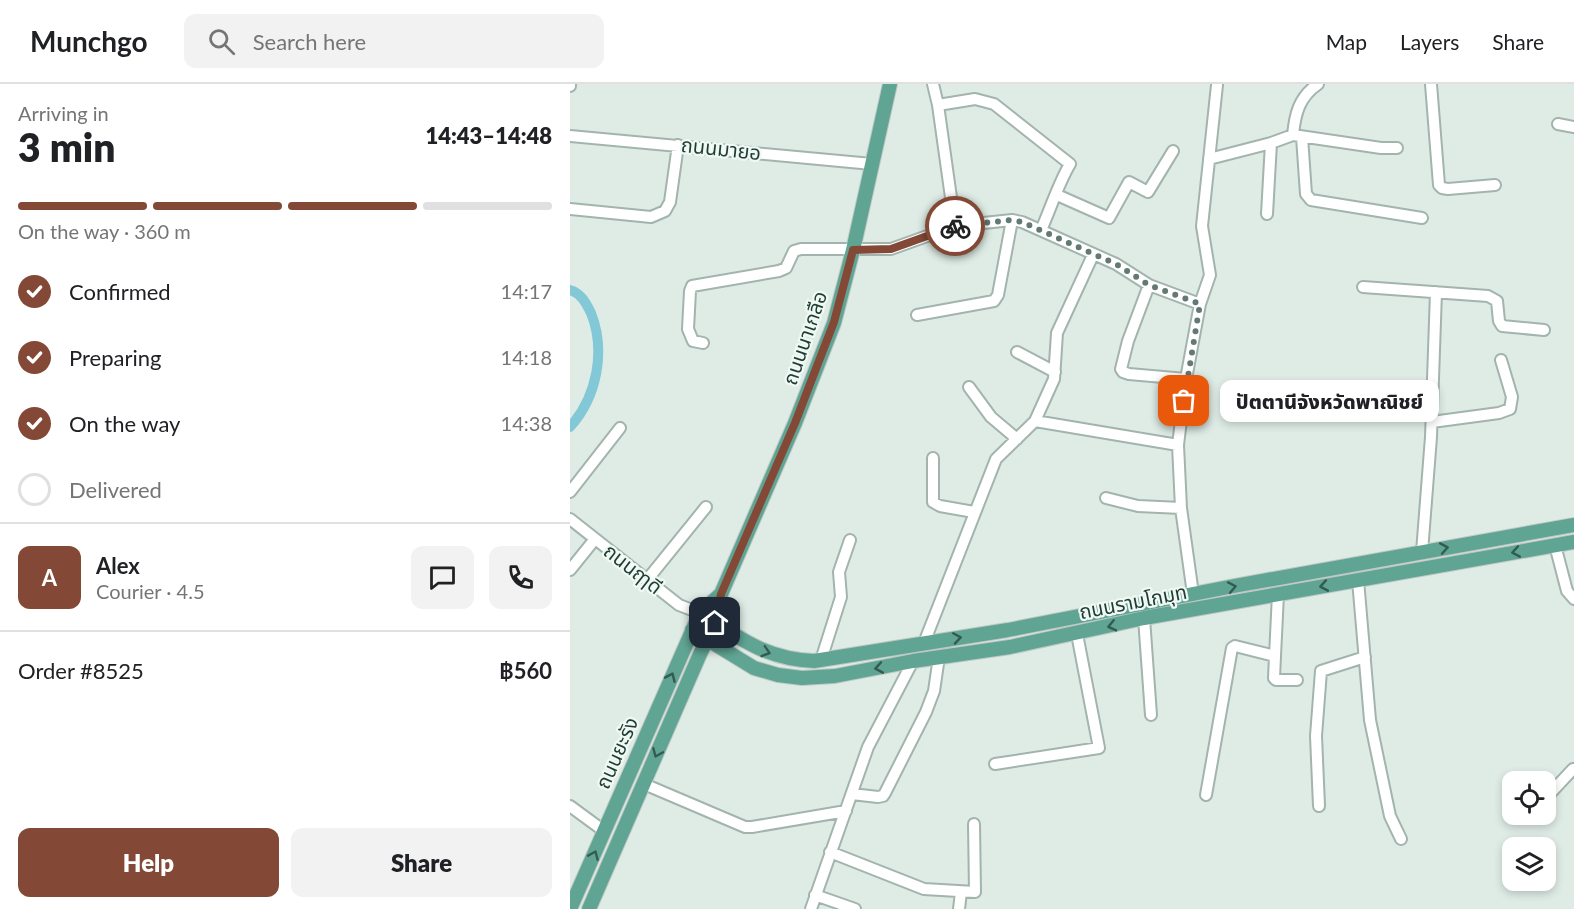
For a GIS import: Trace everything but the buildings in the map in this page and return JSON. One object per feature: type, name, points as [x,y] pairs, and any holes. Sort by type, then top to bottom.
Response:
[{"type":"main road","name":"ถนนนาเกลือ","points":[[715,623],[721,594],[795,423],[834,322],[853,250],[890,84]]},
{"type":"main road","name":"ถนนรามโกมุท","points":[[700,613],[755,648],[791,660],[821,660],[1008,630],[1574,525]]},
{"type":"main road","name":"ถนนรามโกมุท","points":[[692,630],[753,667],[778,675],[802,678],[835,676],[913,661],[1010,647],[1144,618],[1574,542]]},
{"type":"main road","name":"ถนนนาเกลือ","points":[[700,613],[721,594]]},
{"type":"main road","name":"ถนนยะรัง","points":[[570,909],[700,613]]},
{"type":"main road","name":"ถนนยะรัง","points":[[589,909],[715,623]]},
{"type":"street","points":[[933,84],[955,226]]},
{"type":"street","points":[[1318,84],[1302,99],[1295,117],[1307,198],[1422,218]]},
{"type":"street","points":[[1431,84],[1439,185],[1448,189],[1495,185]]},
{"type":"street","points":[[1193,594],[1181,508],[1178,445],[1186,380],[1200,304],[1210,275],[1202,226],[1217,85]]},
{"type":"street","points":[[938,105],[975,99],[994,104],[1070,164],[1061,179],[1057,195],[1041,230]]},
{"type":"street","points":[[1558,124],[1574,127]]},
{"type":"street","name":"ถนนมายอ","points":[[570,136],[872,164]]},
{"type":"street","points":[[1209,159],[1297,136],[1381,148],[1397,148]]},
{"type":"street","points":[[1267,214],[1271,143]]},
{"type":"street","points":[[570,209],[651,217],[665,211],[670,202],[678,145]]},
{"type":"street","points":[[1057,195],[1109,218],[1129,182],[1148,192],[1173,151]]},
{"type":"street","points":[[703,343],[693,341],[688,329],[692,286],[779,271],[786,268],[794,251],[801,249],[891,249],[955,226],[1012,220],[1041,230],[1116,264],[1149,285],[1200,304]]},
{"type":"street","points":[[917,315],[994,301],[998,295],[1012,220]]},
{"type":"street","points":[[924,643],[996,459],[1035,421],[1055,372],[1058,333],[1093,255]]},
{"type":"street","points":[[1149,285],[1128,341],[1123,372],[1186,380]]},
{"type":"street","points":[[1363,287],[1494,298],[1497,301],[1502,326],[1544,330]]},
{"type":"street","points":[[1422,552],[1431,422],[1436,292]]},
{"type":"street","points":[[1017,352],[1055,372]]},
{"type":"street","points":[[1431,422],[1499,413],[1510,409],[1512,397],[1502,371],[1501,360]]},
{"type":"street","points":[[969,387],[992,417],[1017,439]]},
{"type":"street","points":[[1035,421],[1178,445]]},
{"type":"street","points":[[570,492],[620,428]]},
{"type":"street","points":[[933,458],[933,502],[940,506],[974,512]]},
{"type":"street","points":[[1106,498],[1138,506],[1181,508]]},
{"type":"street","points":[[647,580],[706,507]]},
{"type":"street","name":"ถนนฤๅดี","points":[[570,519],[679,605],[700,613]]},
{"type":"street","points":[[570,570],[595,539]]},
{"type":"street","points":[[821,660],[841,597],[839,572],[850,540]]},
{"type":"street","points":[[1556,545],[1567,591],[1574,599]]},
{"type":"street","points":[[1358,580],[1370,720],[1390,816],[1401,839]]},
{"type":"street","points":[[1278,594],[1274,678],[1276,680],[1297,680]]},
{"type":"street","points":[[1144,618],[1151,715]]},
{"type":"street","points":[[995,764],[1099,748],[1077,634]]},
{"type":"street","points":[[1206,795],[1232,648],[1235,646],[1275,656]]},
{"type":"street","points":[[852,794],[883,796],[926,712],[934,691],[939,657]]},
{"type":"street","points":[[1319,806],[1316,736],[1321,671],[1365,657]]},
{"type":"street","points":[[811,909],[868,747],[913,661]]},
{"type":"street","points":[[1556,788],[1574,769]]},
{"type":"street","points":[[644,784],[745,827],[846,812]]},
{"type":"street","points":[[570,806],[604,831]]},
{"type":"street","points":[[830,852],[924,889],[975,892],[974,824]]},
{"type":"street","points":[[960,909],[961,892]]},
{"type":"street","points":[[815,895],[855,909]]},
{"type":"waterway","points":[[570,290],[580,296],[591,313],[598,343],[598,358],[592,388],[587,402],[570,427]]},
{"type":"way so far","points":[[955,226],[1012,220],[1022,222],[1116,264],[1149,285],[1200,304],[1184,401]]},
{"type":"place","name":"ปัตตานีจังหวัดพาณิชย์","points":[[1184,401]]},
{"type":"route","points":[[715,623],[721,594],[795,423],[834,322],[853,250],[891,249],[955,226]]}]
